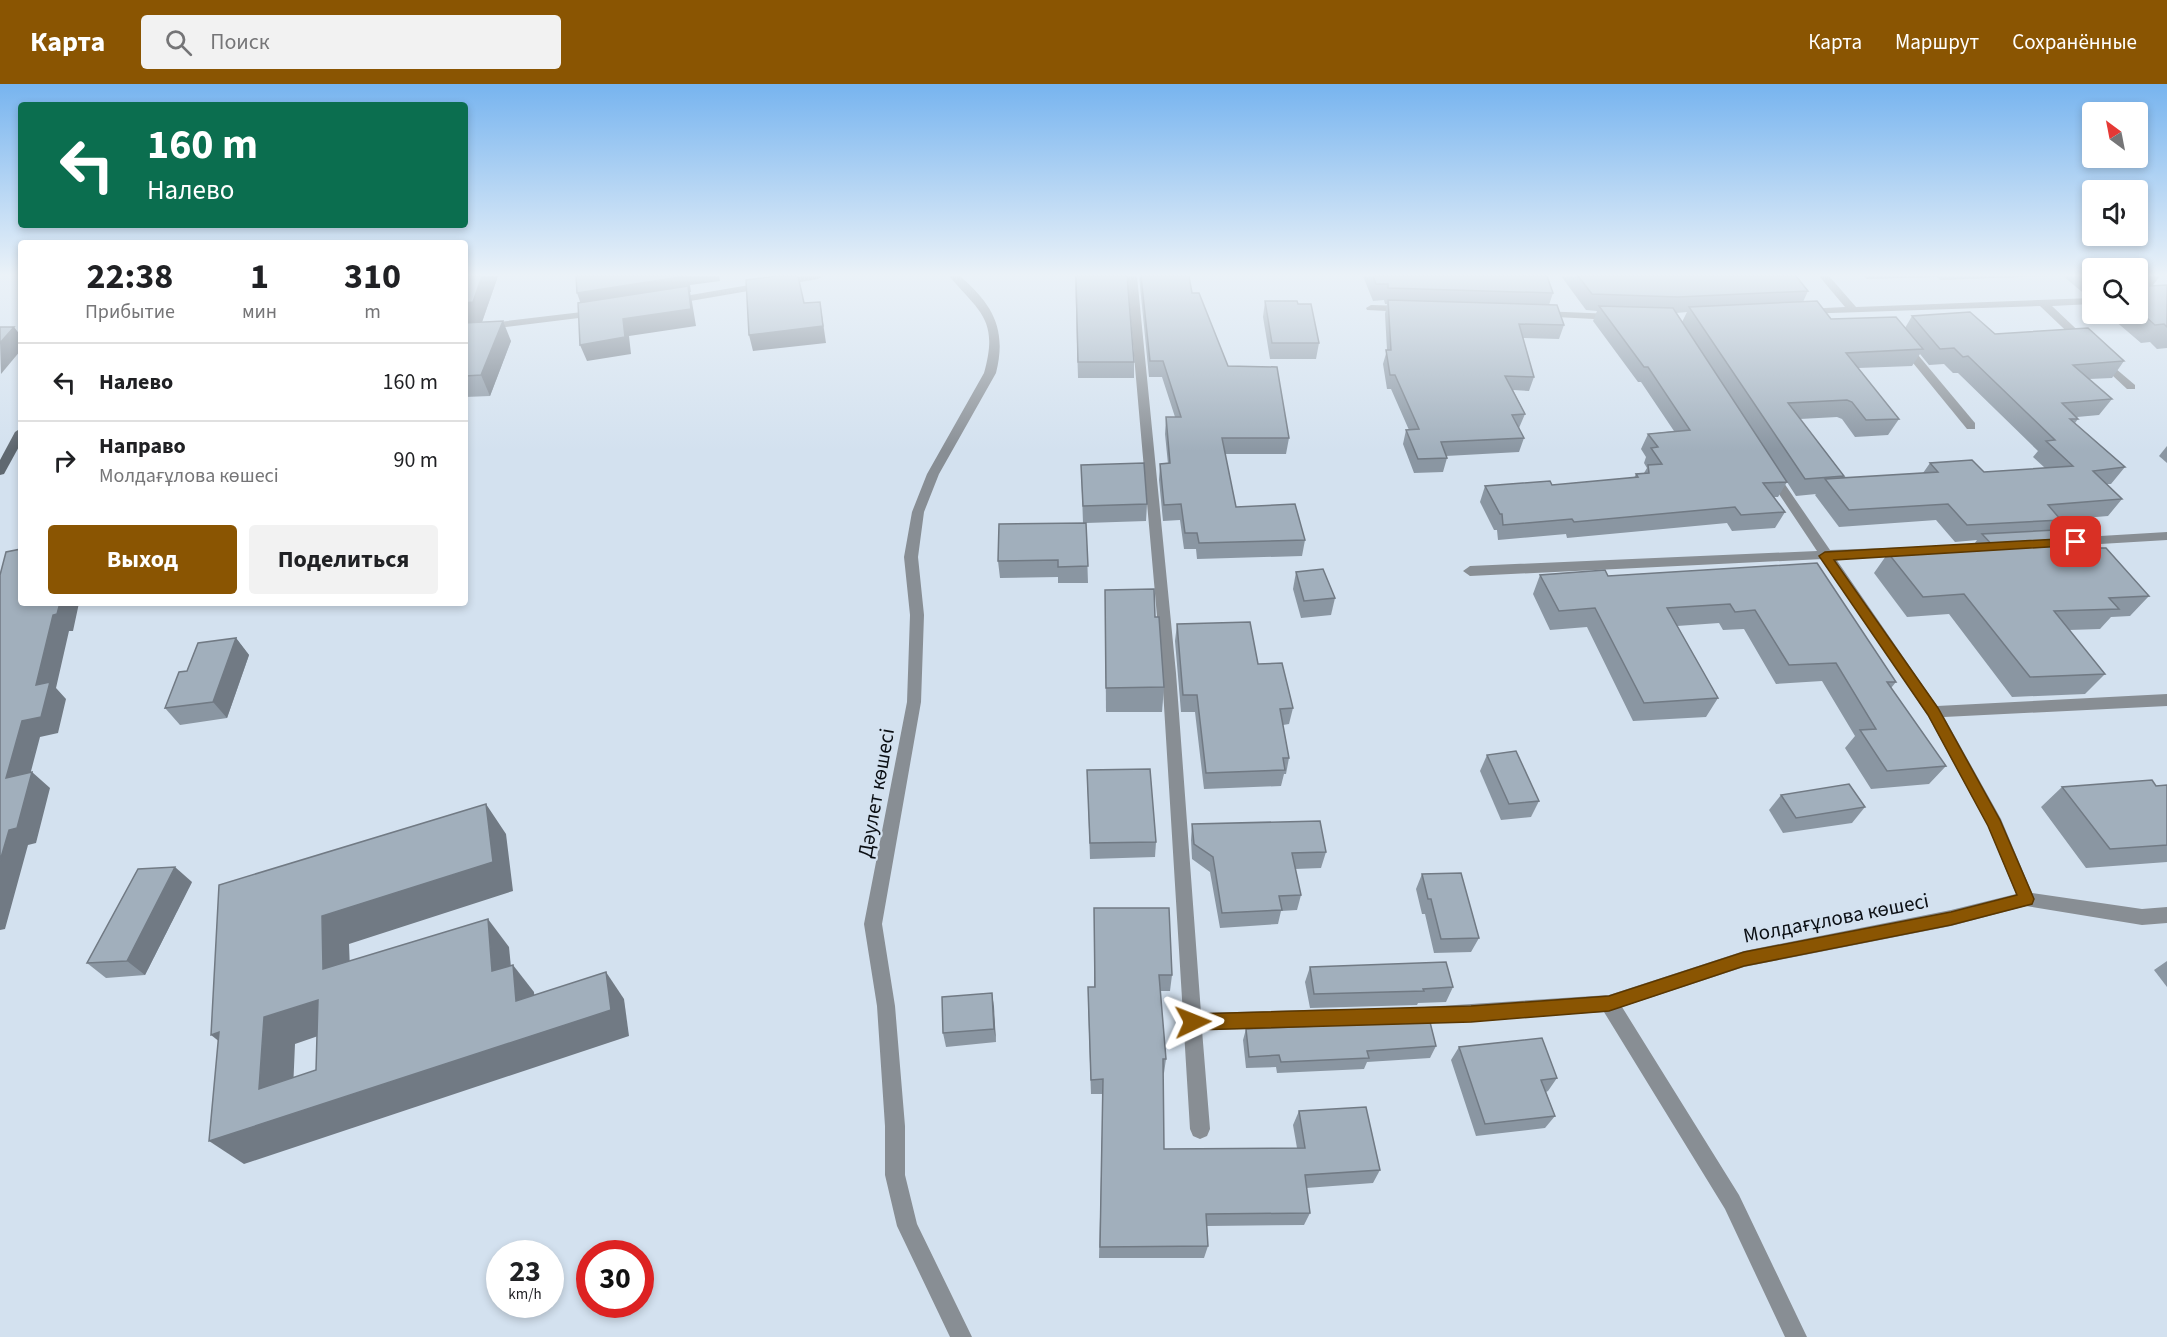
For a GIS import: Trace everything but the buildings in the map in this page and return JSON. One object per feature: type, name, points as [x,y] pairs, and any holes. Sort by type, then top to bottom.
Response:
[{"type":"main road","points":[[0,471],[5,453],[18,436]]},
{"type":"street","name":"Дәулет көшесі","points":[[961,1337],[907,1226],[895,1175],[895,1126],[886,1006],[873,924],[914,702],[917,615],[911,557],[918,512],[933,474],[990,373],[996,355],[994,334]]},
{"type":"street","points":[[1137,334],[1169,673],[1200,1129]]},
{"type":"street","points":[[2076,334],[2131,387]]},
{"type":"street","points":[[1898,337],[1971,426]]},
{"type":"street","points":[[1761,457],[1825,556],[1933,712],[1995,824],[2026,899]]},
{"type":"street","points":[[2049,543],[2167,536]]},
{"type":"street","points":[[1470,571],[2002,546]]},
{"type":"street","points":[[1933,712],[2167,700]]},
{"type":"street","name":"Молдағұлова көшесі","points":[[1390,1016],[1471,1014],[1609,1003],[1744,959],[1951,918],[2026,899],[2142,917],[2167,915]]},
{"type":"street","points":[[1609,1003],[1732,1202],[1796,1337]]},
{"type":"street","points":[[1193,1022],[1355,1017]]},
{"type":"route","points":[[1193,1022],[1471,1014],[1609,1003],[1744,959],[1951,918],[2026,899],[1995,824],[1933,712],[1825,556],[2076,542]]}]
